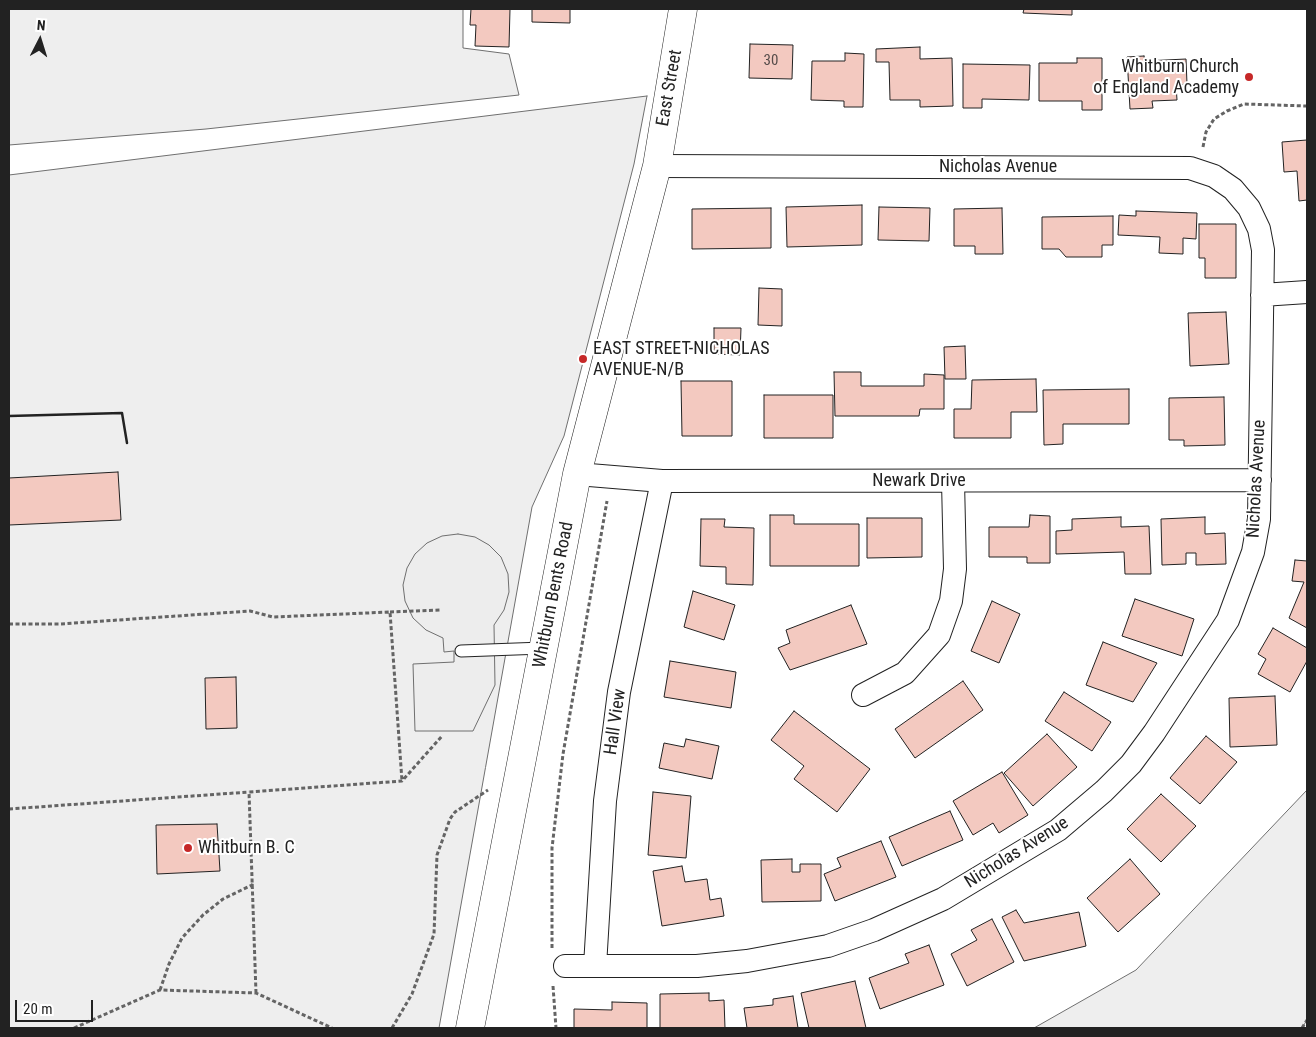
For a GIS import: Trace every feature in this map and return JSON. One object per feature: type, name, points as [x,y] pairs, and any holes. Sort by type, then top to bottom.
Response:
[{"type":"main road","name":"East Street","points":[[656,166],[683,9]]},
{"type":"main road","name":"Whitburn Bents Road","points":[[470,1028],[545,648],[577,474],[656,166]]},
{"type":"street","name":"Nicholas Avenue","points":[[556,966],[697,966],[747,961],[828,946],[874,930],[943,899],[1058,830],[1104,791],[1131,764],[1154,734],[1228,620],[1253,552],[1259,519],[1263,250],[1259,229],[1249,208],[1234,189],[1214,176],[1190,168],[656,166]]},
{"type":"street","points":[[1262,295],[1307,292]]},
{"type":"street","name":"Newark Drive","points":[[577,474],[662,481],[1260,480]]},
{"type":"street","name":"Hall View","points":[[595,966],[605,801],[619,692],[662,481]]},
{"type":"street","points":[[863,695],[905,673],[939,635],[951,601],[954,570],[953,481]]},
{"type":"lane","points":[[462,651],[545,648]]},
{"type":"path","points":[[1198,170],[1206,132],[1214,119],[1227,111],[1244,104],[1307,106]]},
{"type":"path","points":[[556,1028],[552,848],[562,754],[612,477]]},
{"type":"path","points":[[9,624],[60,624],[250,610],[273,617],[440,610]]},
{"type":"path","points":[[390,612],[402,781]]},
{"type":"path","points":[[9,809],[402,781],[442,736]]},
{"type":"path","points":[[392,1028],[412,994],[434,934],[437,855],[450,819],[455,812],[486,793],[490,787]]},
{"type":"path","points":[[249,792],[254,880],[256,993]]},
{"type":"path","points":[[160,990],[169,964],[182,938],[203,915],[223,899],[252,885],[254,880]]},
{"type":"path","points":[[74,1028],[160,990],[256,993],[332,1028]]},
{"type":"path","points":[[1302,1028],[1307,1020]]},
{"type":"shaded area","points":[[9,9],[463,9],[463,48],[509,54],[519,95],[206,129],[9,145]]},
{"type":"shaded area","points":[[647,96],[634,164],[564,436],[532,507],[439,1028],[9,1028],[9,175]]},
{"type":"shaded area","points":[[458,534],[475,537],[489,545],[501,557],[508,574],[509,592],[504,610],[494,625],[495,685],[473,731],[415,731],[413,664],[454,662],[454,651],[444,652],[443,638],[426,630],[413,618],[405,601],[403,585],[407,568],[415,554],[427,543],[442,536]]},
{"type":"shaded area","points":[[1307,790],[1307,1020],[1302,1028],[1034,1028],[1136,970]]},
{"type":"building","points":[[471,9],[510,9],[509,47],[475,46],[476,25],[470,25]]},
{"type":"building","points":[[532,9],[570,9],[570,23],[532,22]]},
{"type":"building","points":[[1024,9],[1072,9],[1072,15],[1023,13]]},
{"type":"building","points":[[750,44],[793,45],[792,79],[749,78]]},
{"type":"building","points":[[920,47],[920,59],[952,58],[953,106],[920,107],[920,100],[890,100],[889,62],[876,62],[876,49]]},
{"type":"building","points":[[845,53],[864,54],[863,107],[844,107],[844,101],[811,100],[812,61],[845,61]]},
{"type":"building","points":[[1144,56],[1145,61],[1186,59],[1187,84],[1176,85],[1177,100],[1152,101],[1153,108],[1130,109],[1127,57]]},
{"type":"building","points":[[1077,58],[1102,58],[1102,110],[1082,110],[1082,101],[1039,101],[1039,63],[1077,63]]},
{"type":"building","points":[[963,64],[1030,65],[1029,100],[982,99],[982,108],[963,108]]},
{"type":"building","points":[[1307,140],[1307,200],[1299,201],[1297,171],[1284,172],[1282,142]]},
{"type":"building","points":[[862,205],[862,245],[787,247],[786,207]]},
{"type":"building","points":[[879,207],[930,208],[929,241],[878,240]]},
{"type":"building","points":[[771,208],[771,248],[692,249],[692,209]]},
{"type":"building","points":[[1002,208],[1003,254],[975,254],[975,246],[954,246],[954,209]]},
{"type":"building","points":[[1136,211],[1197,213],[1196,239],[1183,238],[1183,254],[1159,253],[1160,237],[1118,235],[1119,215],[1136,216]]},
{"type":"building","points":[[1113,216],[1113,245],[1102,245],[1102,257],[1066,257],[1059,249],[1042,249],[1042,217]]},
{"type":"building","points":[[1199,224],[1236,224],[1236,278],[1205,278],[1205,258],[1199,258]]},
{"type":"building","points":[[759,288],[782,289],[782,326],[758,325]]},
{"type":"building","points":[[1226,312],[1229,364],[1190,366],[1188,313]]},
{"type":"building","points":[[714,328],[741,328],[740,355],[714,354]]},
{"type":"building","points":[[965,346],[966,379],[945,379],[944,347]]},
{"type":"building","points":[[834,372],[861,372],[861,386],[924,386],[924,374],[944,375],[944,409],[920,409],[919,416],[835,416]]},
{"type":"building","points":[[1036,379],[1037,412],[1011,412],[1011,438],[954,438],[954,409],[971,409],[972,380]]},
{"type":"building","points":[[681,381],[732,381],[732,436],[682,436]]},
{"type":"building","points":[[1129,389],[1129,424],[1063,424],[1063,444],[1044,445],[1043,390]]},
{"type":"building","points":[[764,395],[833,395],[833,438],[764,438]]},
{"type":"building","points":[[1224,397],[1225,445],[1184,446],[1184,440],[1169,440],[1169,398]]},
{"type":"building","points":[[118,472],[121,520],[9,525],[9,478]]},
{"type":"building","points":[[770,515],[794,515],[794,524],[859,524],[859,566],[770,566]]},
{"type":"building","points":[[1030,515],[1050,516],[1050,563],[1027,563],[1027,557],[989,557],[989,527],[1029,527]]},
{"type":"building","points":[[1121,517],[1121,527],[1149,526],[1151,574],[1125,574],[1124,552],[1056,554],[1056,531],[1072,530],[1072,519]]},
{"type":"building","points":[[1205,517],[1205,534],[1225,533],[1226,564],[1196,565],[1196,553],[1186,553],[1186,564],[1162,565],[1161,519]]},
{"type":"building","points":[[867,518],[922,518],[922,557],[867,558]]},
{"type":"building","points":[[701,519],[725,519],[724,527],[754,528],[753,585],[726,584],[726,567],[700,566]]},
{"type":"building","points":[[1295,560],[1307,561],[1307,628],[1289,618],[1304,582],[1292,581]]},
{"type":"building","points":[[693,591],[735,605],[724,640],[684,627]]},
{"type":"building","points":[[1135,599],[1194,619],[1182,656],[1122,636]]},
{"type":"building","points":[[992,601],[1020,614],[999,663],[971,651]]},
{"type":"building","points":[[851,605],[867,644],[790,670],[778,648],[790,643],[786,630]]},
{"type":"building","points":[[1273,628],[1307,648],[1307,661],[1290,692],[1258,674],[1266,659],[1258,654]]},
{"type":"building","points":[[1103,642],[1157,663],[1133,702],[1086,685]]},
{"type":"building","points":[[670,661],[736,672],[731,708],[664,697]]},
{"type":"building","points":[[236,677],[237,728],[206,729],[205,678]]},
{"type":"building","points":[[963,681],[983,710],[915,758],[895,729]]},
{"type":"building","points":[[1064,692],[1111,722],[1092,751],[1045,721]]},
{"type":"building","points":[[1275,696],[1277,745],[1230,747],[1229,698]]},
{"type":"building","points":[[794,711],[870,769],[837,812],[794,779],[804,766],[771,740]]},
{"type":"building","points":[[1047,734],[1077,767],[1033,806],[1004,773]]},
{"type":"building","points":[[1206,736],[1237,762],[1200,804],[1170,778]]},
{"type":"building","points":[[686,739],[719,746],[712,779],[659,768],[664,743],[684,747]]},
{"type":"building","points":[[1002,772],[1028,815],[999,833],[993,823],[973,835],[953,801]]},
{"type":"building","points":[[653,792],[691,796],[686,858],[648,855]]},
{"type":"building","points":[[1161,794],[1196,826],[1161,862],[1127,829]]},
{"type":"building","points":[[950,811],[963,840],[902,866],[889,837]]},
{"type":"building","name":"Whitburn B. C","points":[[217,824],[220,871],[157,874],[156,825]]},
{"type":"building","points":[[881,841],[896,877],[835,901],[824,874],[841,867],[837,858]]},
{"type":"building","points":[[792,859],[792,872],[800,872],[800,864],[821,864],[821,901],[762,902],[761,860]]},
{"type":"building","points":[[1130,859],[1160,894],[1118,932],[1087,898]]},
{"type":"building","points":[[682,866],[685,882],[707,879],[710,900],[721,898],[724,916],[662,926],[653,871]]},
{"type":"building","points":[[1016,910],[1024,923],[1079,912],[1086,946],[1024,961],[1002,917]]},
{"type":"building","points":[[992,919],[1014,962],[967,986],[951,954],[977,940],[971,930]]},
{"type":"building","points":[[929,945],[944,985],[880,1009],[869,978],[909,963],[905,954]]},
{"type":"building","points":[[855,981],[866,1028],[809,1028],[801,993]]},
{"type":"building","points":[[709,993],[709,1001],[724,1000],[725,1028],[660,1028],[660,994]]},
{"type":"building","points":[[793,996],[798,1028],[747,1028],[744,1008],[773,1005],[773,999]]},
{"type":"building","points":[[612,1002],[647,1003],[647,1028],[574,1028],[574,1009],[612,1010]]},
{"type":"wall","points":[[9,416],[122,413],[127,443]]},
{"type":"place","name":"Whitburn Church of England Academy","points":[[1249,77]]},
{"type":"place","name":"EAST STREET-NICHOLAS AVENUE-N/B","points":[[583,359]]},
{"type":"place","name":"Whitburn B. C","points":[[188,848]]}]
